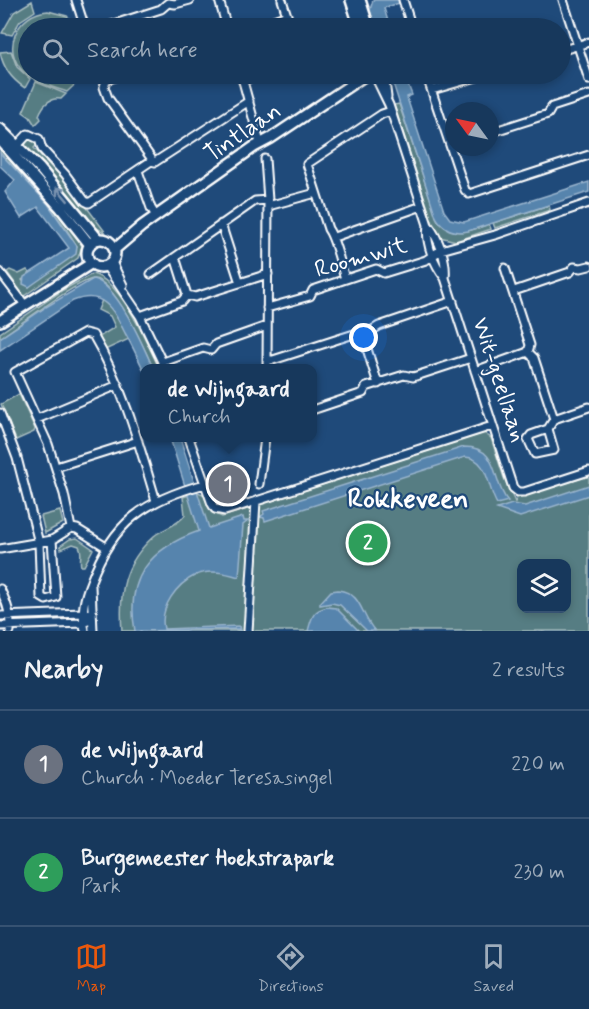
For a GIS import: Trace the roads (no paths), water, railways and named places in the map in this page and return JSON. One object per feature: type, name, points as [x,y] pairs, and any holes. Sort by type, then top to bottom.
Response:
[{"type":"street","points":[[76,0],[82,18]]},
{"type":"street","points":[[133,18],[161,9],[167,1],[175,4],[190,0]]},
{"type":"street","points":[[219,0],[224,18]]},
{"type":"street","points":[[282,0],[288,18]]},
{"type":"street","points":[[351,0],[357,18]]},
{"type":"street","points":[[360,0],[366,18]]},
{"type":"street","points":[[563,0],[569,18]]},
{"type":"street","points":[[403,1],[409,18]]},
{"type":"street","points":[[279,18],[287,15]]},
{"type":"street","points":[[571,25],[589,80]]},
{"type":"street","points":[[571,48],[589,42]]},
{"type":"street","points":[[105,84],[108,98],[151,161]]},
{"type":"street","points":[[244,84],[260,143]]},
{"type":"street","name":"Tintlaan","points":[[113,245],[137,226],[142,226],[260,143],[352,84]]},
{"type":"street","name":"Wit-geellaan","points":[[379,84],[387,99],[428,225],[428,239],[433,256],[445,278],[453,301],[513,488],[518,492],[524,492],[589,471]]},
{"type":"street","name":"Wit-geellaan","points":[[385,84],[387,99]]},
{"type":"street","points":[[430,84],[445,124]]},
{"type":"street","points":[[432,90],[453,84]]},
{"type":"street","points":[[499,130],[548,114],[552,107],[589,95]]},
{"type":"street","points":[[14,148],[28,134],[39,139],[42,149],[86,202],[91,202],[151,161],[155,162],[249,102]]},
{"type":"street","points":[[345,279],[334,247],[334,237],[328,229],[307,164],[382,114],[391,111]]},
{"type":"street","points":[[0,129],[14,148]]},
{"type":"street","points":[[0,140],[14,148],[47,177],[94,242]]},
{"type":"street","points":[[456,156],[465,190],[469,194],[589,155]]},
{"type":"street","points":[[265,159],[268,203],[267,364]]},
{"type":"street","points":[[138,171],[156,216]]},
{"type":"street","points":[[151,274],[255,201],[268,203],[316,192]]},
{"type":"street","points":[[441,250],[495,235],[589,203]]},
{"type":"street","points":[[334,237],[422,206]]},
{"type":"street","points":[[221,224],[240,283]]},
{"type":"street","name":"Wit-geellaan","points":[[428,225],[435,234],[446,265],[445,278]]},
{"type":"street","points":[[106,240],[113,245],[115,256],[109,264],[99,266],[90,260],[88,251],[94,242],[106,240]]},
{"type":"street","name":"Roomwit","points":[[267,308],[310,296],[314,290],[376,269],[384,273],[433,256],[441,250]]},
{"type":"street","points":[[175,257],[187,295]]},
{"type":"street","points":[[0,321],[90,260]]},
{"type":"street","points":[[109,264],[140,316],[164,364]]},
{"type":"street","points":[[514,291],[570,272],[574,267],[589,266]]},
{"type":"street","points":[[506,268],[530,345],[528,352]]},
{"type":"street","points":[[0,272],[25,305]]},
{"type":"street","points":[[187,295],[195,297],[268,274]]},
{"type":"street","points":[[140,316],[182,302],[187,295]]},
{"type":"street","points":[[267,364],[352,334],[363,336],[379,326],[453,301]]},
{"type":"street","points":[[166,364],[203,348],[211,350],[216,344],[267,326]]},
{"type":"street","points":[[71,528],[56,467],[37,418],[15,372],[85,333],[93,334],[107,357],[138,441],[156,501]]},
{"type":"street","points":[[363,336],[378,384]]},
{"type":"street","points":[[475,370],[528,352]]},
{"type":"street","points":[[528,352],[534,358],[554,419]]},
{"type":"street","points":[[317,408],[363,393],[366,388],[404,375],[413,377],[471,358]]},
{"type":"street","points":[[37,418],[118,385]]},
{"type":"street","points":[[549,429],[554,419],[589,407]]},
{"type":"street","points":[[0,414],[18,458],[39,543],[41,597],[46,600],[56,597],[52,540]]},
{"type":"street","points":[[190,442],[212,504],[218,510],[225,511],[492,426]]},
{"type":"street","points":[[56,467],[138,441]]},
{"type":"street","points":[[259,484],[264,442]]},
{"type":"street","points":[[85,631],[83,613],[85,595],[106,547],[116,533],[135,514],[156,501],[205,484]]},
{"type":"street","points":[[248,631],[256,501]]},
{"type":"street","points":[[0,549],[52,540],[71,528],[77,529],[106,547]]},
{"type":"street","points":[[91,580],[93,631]]},
{"type":"street","points":[[0,589],[7,603],[10,628]]},
{"type":"street","points":[[0,616],[83,613],[92,616]]},
{"type":"street","points":[[0,626],[10,628],[83,623],[92,616]]},
{"type":"water","points":[[373,0],[408,0],[384,8],[387,18],[372,18],[370,10]]},
{"type":"water","points":[[393,84],[408,84],[412,95],[407,97],[408,101],[444,211],[450,219],[464,222],[589,182],[589,192],[468,231],[454,231],[436,217]]},
{"type":"water","points":[[0,153],[48,204],[77,246],[76,254],[29,287],[23,284],[24,277],[69,248],[38,207],[21,218],[5,192],[15,180],[0,166]]},
{"type":"water","points":[[93,279],[102,283],[120,303],[151,364],[141,364],[111,309],[106,304],[92,298],[73,301],[0,350],[0,338]]},
{"type":"water","points":[[171,442],[181,442],[209,528],[243,517],[244,521],[248,521],[243,525],[239,577],[212,572],[201,573],[189,579],[176,590],[167,605],[163,621],[164,629],[239,626],[240,631],[238,629],[135,631],[134,595],[145,567],[167,546],[199,531]]},
{"type":"water","points":[[464,447],[476,449],[490,459],[499,485],[508,501],[497,504],[483,468],[473,459],[465,457],[265,521],[260,517],[264,514],[263,511]]},
{"type":"water","points":[[589,485],[589,495],[520,517],[497,509],[512,504],[525,506]]},
{"type":"water","points":[[338,590],[352,595],[357,600],[375,631],[367,631],[340,605],[332,603],[320,605],[331,591]]},
{"type":"water","points":[[327,607],[336,608],[359,631],[308,631],[313,615],[318,610]]},
{"type":"place","name":"de Wijngaard","points":[[228,484]]},
{"type":"place","name":"Burgemeester Hoekstrapark","points":[[368,543]]},
{"type":"district","name":"Rokkeveen","points":[[408,499]]}]
